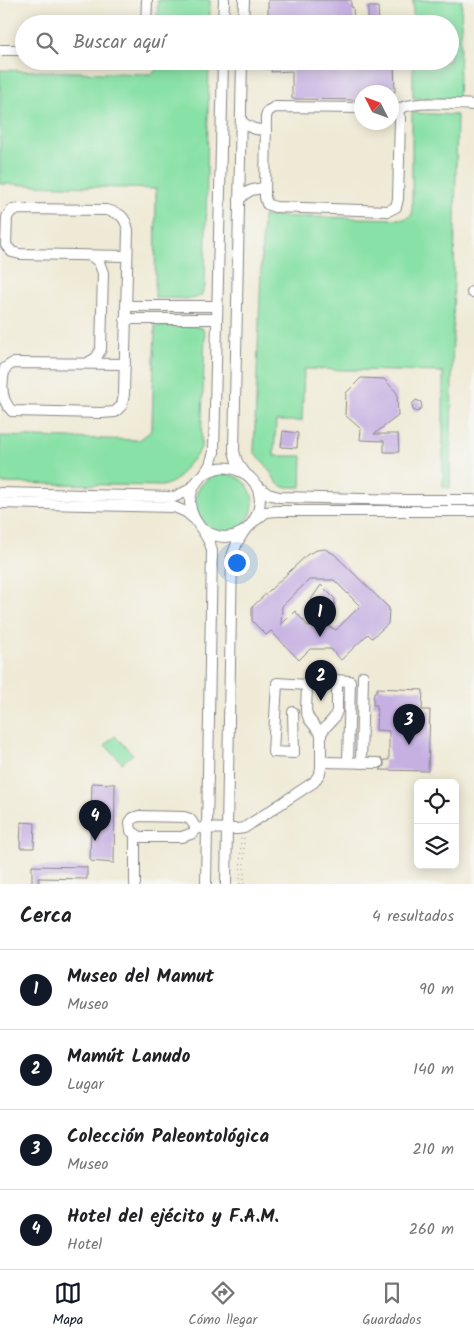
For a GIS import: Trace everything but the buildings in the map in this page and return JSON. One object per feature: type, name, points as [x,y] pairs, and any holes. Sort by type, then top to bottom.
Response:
[{"type":"street","points":[[146,15],[147,0]]},
{"type":"street","points":[[223,15],[224,0]]},
{"type":"street","points":[[243,15],[244,0]]},
{"type":"street","points":[[0,50],[15,50]]},
{"type":"street","points":[[0,493],[174,497],[187,492],[210,465],[214,452],[222,70]]},
{"type":"street","points":[[226,884],[232,556],[240,537],[252,524],[260,502],[259,493],[252,480],[239,466],[234,451],[242,70]]},
{"type":"street","points":[[399,108],[412,104],[474,104]]},
{"type":"street","points":[[354,108],[275,107],[268,111],[266,116],[265,197],[268,204],[275,208],[388,211],[396,206],[398,199],[399,116]]},
{"type":"street","points":[[241,121],[248,127],[256,130],[266,130]]},
{"type":"street","points":[[239,200],[245,192],[265,188]]},
{"type":"street","points":[[125,364],[89,362],[14,363],[5,368],[3,399],[12,411],[115,412],[122,405],[124,394],[125,364],[125,319],[128,230],[126,219],[117,212],[106,210],[12,210],[7,217],[6,245],[12,252],[20,254],[127,256]]},
{"type":"street","points":[[89,362],[96,358],[100,349],[103,273],[99,262],[91,256]]},
{"type":"street","points":[[126,306],[217,306]]},
{"type":"street","points":[[125,319],[217,318]]},
{"type":"street","points":[[474,500],[279,496],[268,494],[241,471],[223,467],[201,477],[190,497],[192,515],[199,526],[218,537],[242,533],[266,512],[277,510],[474,511]]},
{"type":"street","points":[[0,503],[174,507],[186,512],[208,536],[212,551],[202,828],[206,884]]},
{"type":"street","points":[[202,828],[184,817],[139,816],[133,818],[130,822],[131,831],[136,836],[182,837],[202,828],[244,828],[314,782],[320,773],[321,734],[332,721],[337,710],[338,684],[330,673],[323,670],[311,676],[307,685],[306,711],[309,720],[321,734]]},
{"type":"street","points":[[361,763],[363,676]]},
{"type":"street","points":[[335,680],[350,681],[348,762]]},
{"type":"street","points":[[293,712],[294,752],[273,752],[277,683],[307,685]]},
{"type":"street","points":[[275,712],[306,711]]},
{"type":"street","points":[[332,721],[349,721]]},
{"type":"street","points":[[321,762],[378,763]]},
{"type":"street","points":[[136,836],[136,884]]},
{"type":"path","points":[[240,884],[242,834],[245,840],[244,884]]},
{"type":"green space","points":[[158,0],[210,0],[210,15],[157,15]]},
{"type":"green space","points":[[413,0],[462,0],[458,99],[413,98],[413,70],[459,70],[459,15],[413,15]]},
{"type":"green space","points":[[0,70],[151,74],[156,71],[209,70],[205,287],[201,296],[192,299],[155,298],[156,189],[0,184]]},
{"type":"green space","points":[[412,113],[457,115],[450,488],[443,487],[443,372],[304,369],[302,421],[276,421],[274,456],[302,456],[301,487],[284,487],[277,483],[266,465],[254,452],[263,216],[404,219],[412,215]]},
{"type":"green space","points":[[155,326],[194,326],[202,328],[205,334],[201,448],[177,479],[172,483],[162,486],[0,483],[0,436],[139,440],[150,432],[152,425]]},
{"type":"green space","points":[[224,474],[240,479],[248,487],[253,503],[248,519],[240,527],[224,532],[208,527],[200,519],[195,503],[200,487],[208,479]]},
{"type":"green space","points":[[115,736],[133,754],[122,763],[105,745]]},
{"type":"place","name":"Museo del Mamut","points":[[320,637]]},
{"type":"place","name":"Mamút Lanudo","points":[[321,701]]},
{"type":"place","name":"Colección Paleontológica","points":[[409,745]]},
{"type":"place","name":"Hotel del ejécito y F.A.M.","points":[[95,841]]}]
